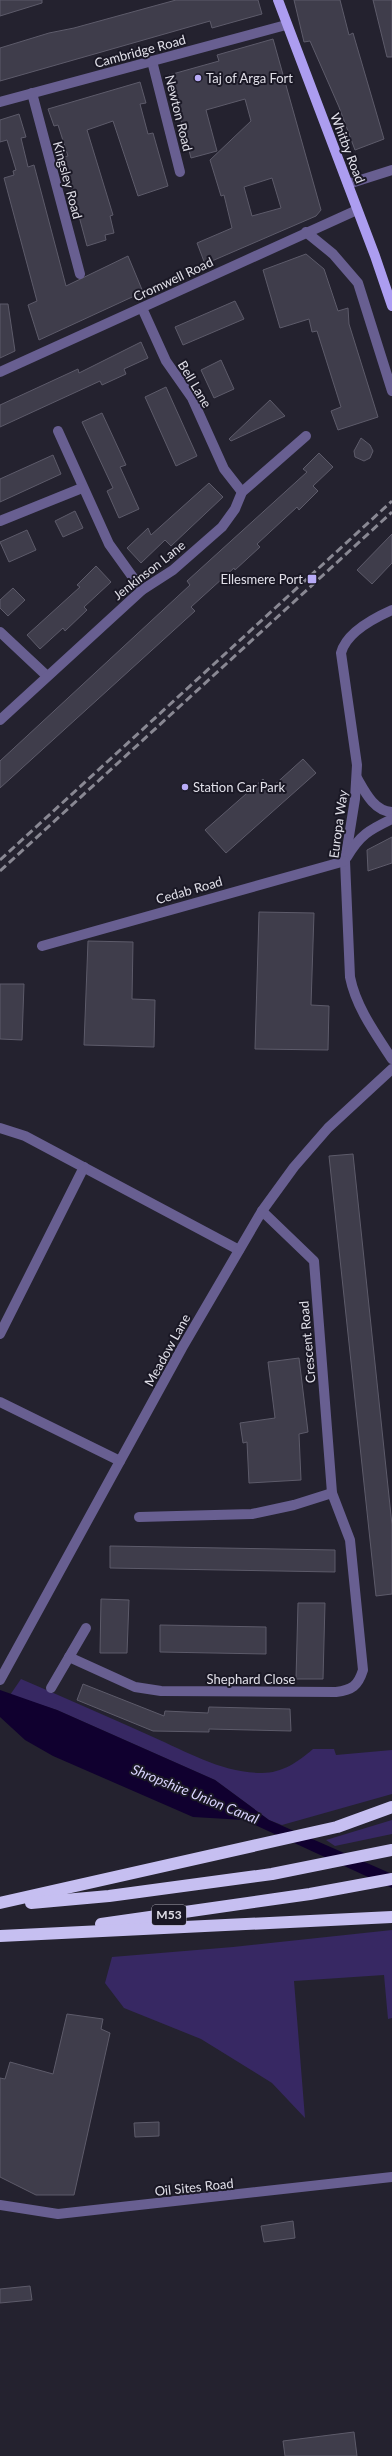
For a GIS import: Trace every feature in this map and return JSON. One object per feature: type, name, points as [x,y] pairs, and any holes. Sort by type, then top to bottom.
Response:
[{"type":"highway","points":[[0,1904],[337,1827],[392,1807]]},
{"type":"highway","name":"M53","points":[[0,1904],[109,1896],[272,1874],[392,1850]]},
{"type":"highway","name":"M53","points":[[0,1936],[27,1935],[310,1894],[392,1878]]},
{"type":"highway","points":[[27,1935],[392,1917]]},
{"type":"main road","name":"Whitby Road","points":[[278,0],[286,25],[376,256],[392,306]]},
{"type":"street","name":"Cambridge Road","points":[[0,102],[286,25]]},
{"type":"street","name":"Newton Road","points":[[152,61],[180,172]]},
{"type":"street","name":"Kingsley Road","points":[[32,93],[80,274]]},
{"type":"street","points":[[348,184],[392,170]]},
{"type":"street","name":"Cromwell Road","points":[[0,372],[357,210]]},
{"type":"street","points":[[306,232],[333,254],[358,283],[392,391]]},
{"type":"street","name":"Bell Lane","points":[[142,308],[166,361],[192,398],[224,469],[242,492]]},
{"type":"street","points":[[58,431],[108,544],[142,590]]},
{"type":"street","name":"Jenkinson Lane","points":[[0,720],[142,590],[173,570],[222,527],[235,509],[242,492],[306,436]]},
{"type":"street","points":[[0,522],[82,488]]},
{"type":"street","name":"Europa Way","points":[[392,610],[354,634],[341,653],[357,757],[357,778],[345,861],[350,977],[353,993],[392,1059]]},
{"type":"street","points":[[0,632],[47,676]]},
{"type":"street","points":[[357,778],[365,792],[377,806],[392,812]]},
{"type":"street","points":[[345,861],[355,842],[362,835],[392,819]]},
{"type":"street","name":"Cedab Road","points":[[42,946],[345,861]]},
{"type":"street","name":"Meadow Lane","points":[[2,1676],[120,1461],[262,1211],[294,1167],[328,1128],[392,1069]]},
{"type":"street","points":[[0,1128],[25,1136],[239,1250]]},
{"type":"street","points":[[0,1334],[84,1167]]},
{"type":"street","name":"Crescent Road","points":[[262,1211],[314,1261],[332,1493],[350,1540],[357,1605]]},
{"type":"street","points":[[0,1402],[120,1461]]},
{"type":"street","points":[[139,1517],[252,1514],[294,1505],[332,1493]]},
{"type":"street","name":"Shephard Close","points":[[69,1657],[136,1687],[161,1691],[336,1692],[350,1690],[360,1682],[363,1670],[357,1605]]},
{"type":"street","points":[[51,1688],[86,1628]]},
{"type":"street","name":"Oil Sites Road","points":[[0,2205],[58,2214],[392,2177]]},
{"type":"shaded area","points":[[21,1679],[206,1761],[219,1766],[248,1772],[269,1773],[283,1769],[302,1758],[313,1749],[334,1749],[336,1755],[392,1750],[392,1794],[282,1825],[269,1820],[215,1780],[57,1710],[10,1695]]},
{"type":"shaded area","points":[[392,1820],[392,1834],[335,1846],[326,1840]]},
{"type":"shaded area","points":[[392,1930],[392,2018],[388,2019],[384,1975],[294,1981],[305,2118],[272,2083],[201,2039],[124,2008],[105,1983],[112,1957],[233,1947]]},
{"type":"water","name":"Shropshire Union Canal","points":[[0,1690],[57,1710],[215,1780],[269,1820],[392,1874],[392,1888],[244,1820],[193,1817],[53,1756],[25,1740],[0,1717]]},
{"type":"building","points":[[0,0],[42,0],[42,3],[0,16]]},
{"type":"building","points":[[176,0],[258,0],[262,14],[212,28],[210,21],[0,81],[0,48],[49,33],[74,28]]},
{"type":"building","points":[[294,0],[340,0],[349,35],[353,33],[384,139],[355,150],[339,107],[310,41],[304,42]]},
{"type":"building","points":[[373,0],[392,0],[392,57],[387,57]]},
{"type":"building","points":[[273,39],[321,210],[316,216],[205,264],[197,243],[232,228],[224,195],[221,196],[210,160],[251,121],[245,99],[206,110],[217,151],[191,158],[169,75],[219,61],[217,55]],"holes":[[[272,178],[281,208],[252,216],[244,187]]]},
{"type":"building","points":[[140,82],[146,103],[140,104],[148,134],[153,133],[168,186],[138,196],[113,121],[87,130],[113,215],[110,216],[114,233],[105,235],[106,240],[87,246],[63,157],[68,156],[58,125],[54,126],[48,109]]},
{"type":"building","points":[[19,114],[26,137],[21,138],[28,167],[34,165],[66,286],[128,256],[143,292],[39,340],[28,305],[37,301],[4,178],[14,175],[13,171],[16,170],[7,140],[0,142],[0,120]]},
{"type":"building","points":[[306,254],[324,269],[338,311],[348,308],[349,324],[378,417],[338,430],[331,411],[341,407],[317,331],[312,332],[309,319],[280,328],[263,270]]},
{"type":"building","points":[[235,301],[244,319],[183,345],[175,327]]},
{"type":"building","points":[[0,304],[8,304],[15,351],[0,358]]},
{"type":"building","points":[[141,342],[148,358],[124,369],[126,374],[102,385],[100,381],[0,427],[0,405],[78,369],[79,373]]},
{"type":"building","points":[[221,360],[234,389],[214,398],[201,370]]},
{"type":"building","points":[[166,387],[197,456],[176,466],[145,397]]},
{"type":"building","points":[[270,400],[285,416],[231,441],[229,439]]},
{"type":"building","points":[[102,413],[126,465],[120,467],[139,509],[119,518],[107,491],[113,488],[82,422]]},
{"type":"building","points":[[361,438],[370,445],[373,451],[370,458],[364,461],[355,457],[354,451]]},
{"type":"building","points":[[319,453],[333,467],[313,486],[318,491],[299,510],[297,507],[257,544],[260,547],[235,570],[234,568],[191,607],[195,611],[0,788],[0,761],[190,585],[187,581],[307,472],[303,469]]},
{"type":"building","points":[[53,455],[61,474],[0,502],[0,479]]},
{"type":"building","points":[[209,483],[223,497],[171,546],[165,540],[141,563],[127,548],[148,528],[151,535]]},
{"type":"building","points":[[75,511],[83,528],[63,537],[55,521]]},
{"type":"building","points":[[27,530],[36,550],[9,562],[0,542]]},
{"type":"building","points":[[392,534],[392,563],[372,584],[357,570]]},
{"type":"building","points":[[96,566],[111,582],[84,607],[87,610],[65,631],[63,628],[40,649],[27,635],[80,587],[77,585]]},
{"type":"building","points":[[13,588],[25,600],[8,616],[0,608],[0,600]]},
{"type":"building","points":[[303,759],[316,773],[226,853],[205,830],[263,779],[271,788]]},
{"type":"building","points":[[392,837],[392,863],[368,871],[367,850]]},
{"type":"building","points":[[259,912],[314,913],[311,1005],[329,1006],[328,1050],[255,1049]]},
{"type":"building","points":[[88,941],[133,942],[132,999],[155,1000],[154,1047],[84,1045]]},
{"type":"building","points":[[0,984],[24,984],[22,1040],[0,1039]]},
{"type":"building","points":[[353,1154],[392,1525],[392,1594],[376,1596],[329,1156]]},
{"type":"building","points":[[299,1358],[308,1432],[299,1434],[301,1480],[249,1483],[247,1442],[243,1443],[240,1423],[275,1418],[268,1362]]},
{"type":"building","points":[[110,1546],[335,1550],[335,1572],[110,1568]]},
{"type":"building","points":[[101,1599],[129,1600],[127,1653],[100,1653]]},
{"type":"building","points":[[298,1603],[325,1603],[323,1679],[296,1679]]},
{"type":"building","points":[[160,1625],[266,1627],[266,1654],[160,1652]]},
{"type":"building","points":[[83,1684],[164,1716],[165,1711],[208,1713],[209,1707],[290,1709],[291,1731],[209,1729],[209,1732],[153,1731],[77,1700]]},
{"type":"building","points":[[67,2014],[103,2019],[101,2029],[110,2033],[74,2195],[36,2195],[0,2177],[0,2078],[5,2079],[10,2062],[53,2074]]},
{"type":"building","points":[[159,2122],[159,2136],[135,2137],[134,2123]]},
{"type":"building","points":[[293,2221],[295,2238],[264,2242],[261,2226]]},
{"type":"building","points":[[30,2286],[32,2300],[0,2303],[0,2289]]},
{"type":"building","points":[[354,2432],[357,2456],[285,2456],[283,2441]]},
{"type":"railway","points":[[0,860],[392,501]]},
{"type":"railway","points":[[0,871],[392,512]]},
{"type":"place","name":"Taj of Arga Fort","points":[[198,78]]},
{"type":"place","name":"Ellesmere Port","points":[[312,579]]},
{"type":"place","name":"Station Car Park","points":[[185,787]]}]
